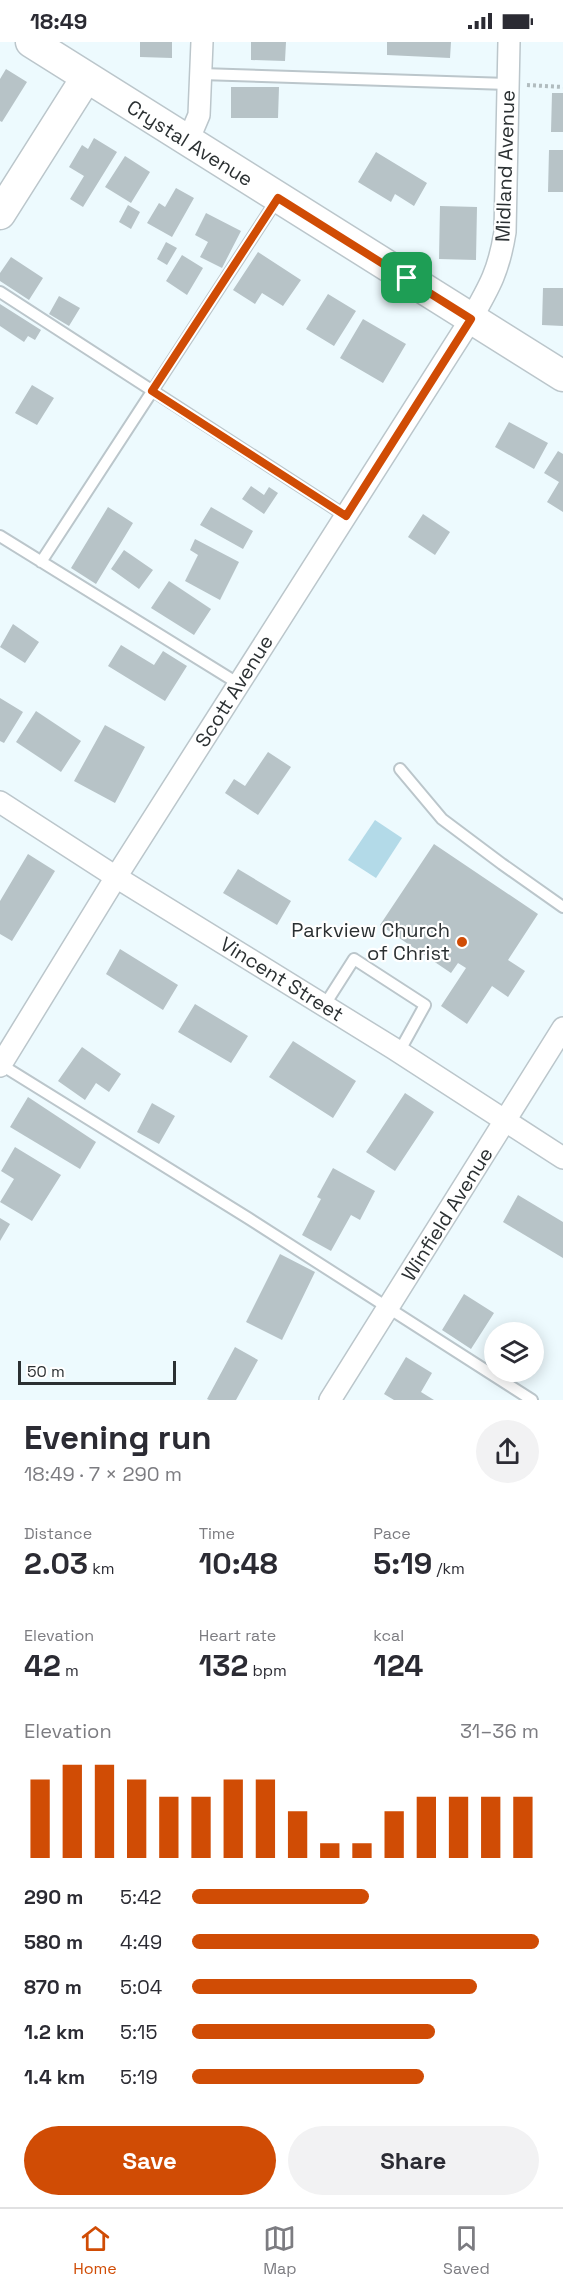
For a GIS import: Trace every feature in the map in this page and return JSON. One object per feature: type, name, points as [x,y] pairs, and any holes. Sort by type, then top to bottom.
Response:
[{"type":"street","name":"Crystal Avenue","points":[[31,42],[563,376]]},
{"type":"street","points":[[188,141],[199,115],[202,42]]},
{"type":"street","name":"Midland Avenue","points":[[471,319],[494,279],[501,260],[505,232],[509,42]]},
{"type":"street","points":[[0,214],[86,78]]},
{"type":"street","name":"Scott Avenue","points":[[0,1065],[116,877],[471,319]]},
{"type":"street","name":"Vincent Street","points":[[0,802],[116,877],[399,1052],[563,1158]]},
{"type":"street","name":"Winfield Avenue","points":[[330,1400],[563,1028]]},
{"type":"lane","points":[[201,74],[508,84]]},
{"type":"lane","points":[[41,562],[278,198]]},
{"type":"lane","points":[[0,292],[346,516]]},
{"type":"lane","points":[[0,536],[239,684]]},
{"type":"lane","points":[[400,769],[442,819],[563,906]]},
{"type":"lane","points":[[324,1006],[354,959],[425,1005],[399,1052]]},
{"type":"lane","points":[[0,1065],[532,1400]]},
{"type":"path","points":[[508,84],[563,87]]},
{"type":"shaded area","points":[[375,820],[402,838],[376,878],[348,860]]},
{"type":"building","points":[[140,42],[172,42],[172,58],[140,57]]},
{"type":"building","points":[[251,42],[286,42],[285,61],[251,60]]},
{"type":"building","points":[[387,42],[451,42],[450,58],[387,55]]},
{"type":"building","points":[[6,69],[27,82],[2,122],[0,121],[0,79]]},
{"type":"building","points":[[231,87],[279,87],[278,118],[231,118]]},
{"type":"building","points":[[552,93],[563,93],[563,132],[551,132]]},
{"type":"building","points":[[94,138],[117,152],[83,207],[70,199],[84,176],[69,167],[82,145],[88,149]]},
{"type":"building","points":[[549,150],[563,150],[563,192],[548,192]]},
{"type":"building","points":[[376,152],[427,183],[414,206],[395,194],[391,202],[358,182]]},
{"type":"building","points":[[125,156],[150,172],[131,203],[105,187]]},
{"type":"building","points":[[176,188],[194,198],[172,237],[147,223],[159,203],[165,207]]},
{"type":"building","points":[[128,205],[140,212],[131,229],[119,222]]},
{"type":"building","points":[[440,206],[477,207],[476,260],[439,259]]},
{"type":"building","points":[[206,213],[241,231],[222,268],[200,257],[208,242],[195,235]]},
{"type":"building","points":[[166,242],[177,248],[167,265],[157,259]]},
{"type":"building","points":[[258,252],[301,280],[283,306],[262,293],[255,304],[233,290]]},
{"type":"building","points":[[182,255],[203,268],[187,295],[166,281]]},
{"type":"building","points":[[11,257],[43,278],[29,300],[0,281],[0,273]]},
{"type":"building","points":[[543,288],[563,288],[563,326],[542,325]]},
{"type":"building","points":[[328,294],[356,311],[334,346],[306,329]]},
{"type":"building","points":[[59,296],[80,308],[69,326],[49,314]]},
{"type":"building","points":[[0,304],[41,330],[35,340],[28,336],[24,342],[0,326]]},
{"type":"building","points":[[363,319],[406,344],[383,383],[340,358]]},
{"type":"building","points":[[32,385],[54,398],[37,425],[15,413]]},
{"type":"building","points":[[509,422],[548,443],[534,469],[495,447]]},
{"type":"building","points":[[558,451],[563,454],[563,512],[547,502],[559,482],[544,473]]},
{"type":"building","points":[[251,486],[264,495],[269,487],[278,493],[264,514],[242,499]]},
{"type":"building","points":[[108,507],[133,523],[96,584],[71,568]]},
{"type":"building","points":[[211,507],[253,531],[243,549],[200,525]]},
{"type":"building","points":[[423,514],[450,532],[435,555],[408,537]]},
{"type":"building","points":[[195,539],[239,562],[220,600],[185,581],[198,555],[190,550]]},
{"type":"building","points":[[124,550],[153,570],[139,589],[111,569]]},
{"type":"building","points":[[169,581],[211,609],[194,635],[151,608]]},
{"type":"building","points":[[13,624],[39,642],[25,663],[0,647]]},
{"type":"building","points":[[121,645],[154,665],[163,651],[187,666],[165,701],[108,666]]},
{"type":"building","points":[[0,698],[23,712],[4,743],[0,741]]},
{"type":"building","points":[[36,711],[81,741],[61,772],[16,742]]},
{"type":"building","points":[[105,725],[145,747],[115,803],[74,781]]},
{"type":"building","points":[[268,752],[291,767],[258,815],[225,793],[234,779],[245,786]]},
{"type":"building","name":"Parkview Church of Christ","points":[[434,844],[538,914],[508,960],[525,971],[508,997],[492,986],[467,1024],[441,1006],[466,968],[458,963],[451,973],[380,925]]},
{"type":"building","points":[[28,854],[55,871],[12,941],[0,934],[0,901]]},
{"type":"building","points":[[238,869],[291,901],[277,925],[223,893]]},
{"type":"building","points":[[120,949],[178,985],[163,1010],[106,974]]},
{"type":"building","points":[[195,1004],[248,1036],[231,1063],[178,1032]]},
{"type":"building","points":[[293,1041],[356,1081],[333,1118],[269,1077]]},
{"type":"building","points":[[82,1047],[121,1074],[109,1092],[96,1083],[85,1100],[58,1081]]},
{"type":"building","points":[[405,1093],[434,1112],[395,1171],[366,1152]]},
{"type":"building","points":[[28,1097],[96,1142],[80,1169],[10,1127]]},
{"type":"building","points":[[152,1103],[175,1116],[159,1144],[137,1132]]},
{"type":"building","points":[[15,1147],[61,1175],[32,1221],[0,1202],[14,1179],[1,1171]]},
{"type":"building","points":[[333,1168],[375,1191],[360,1220],[351,1215],[331,1251],[302,1235],[321,1199],[317,1197]]},
{"type":"building","points":[[518,1195],[563,1222],[563,1258],[503,1222]]},
{"type":"building","points":[[0,1218],[10,1224],[0,1241]]},
{"type":"building","points":[[280,1254],[315,1272],[282,1340],[246,1322]]},
{"type":"building","points":[[464,1294],[494,1313],[488,1322],[484,1322],[484,1329],[471,1349],[442,1330]]},
{"type":"building","points":[[235,1347],[258,1360],[236,1400],[207,1399]]},
{"type":"building","points":[[406,1357],[432,1373],[421,1392],[434,1400],[394,1400],[384,1394]]},
{"type":"place","name":"Parkview Church of Christ","points":[[462,942]]},
{"type":"route","points":[[278,198],[407,278],[471,319],[346,516],[152,391],[278,198]]}]
